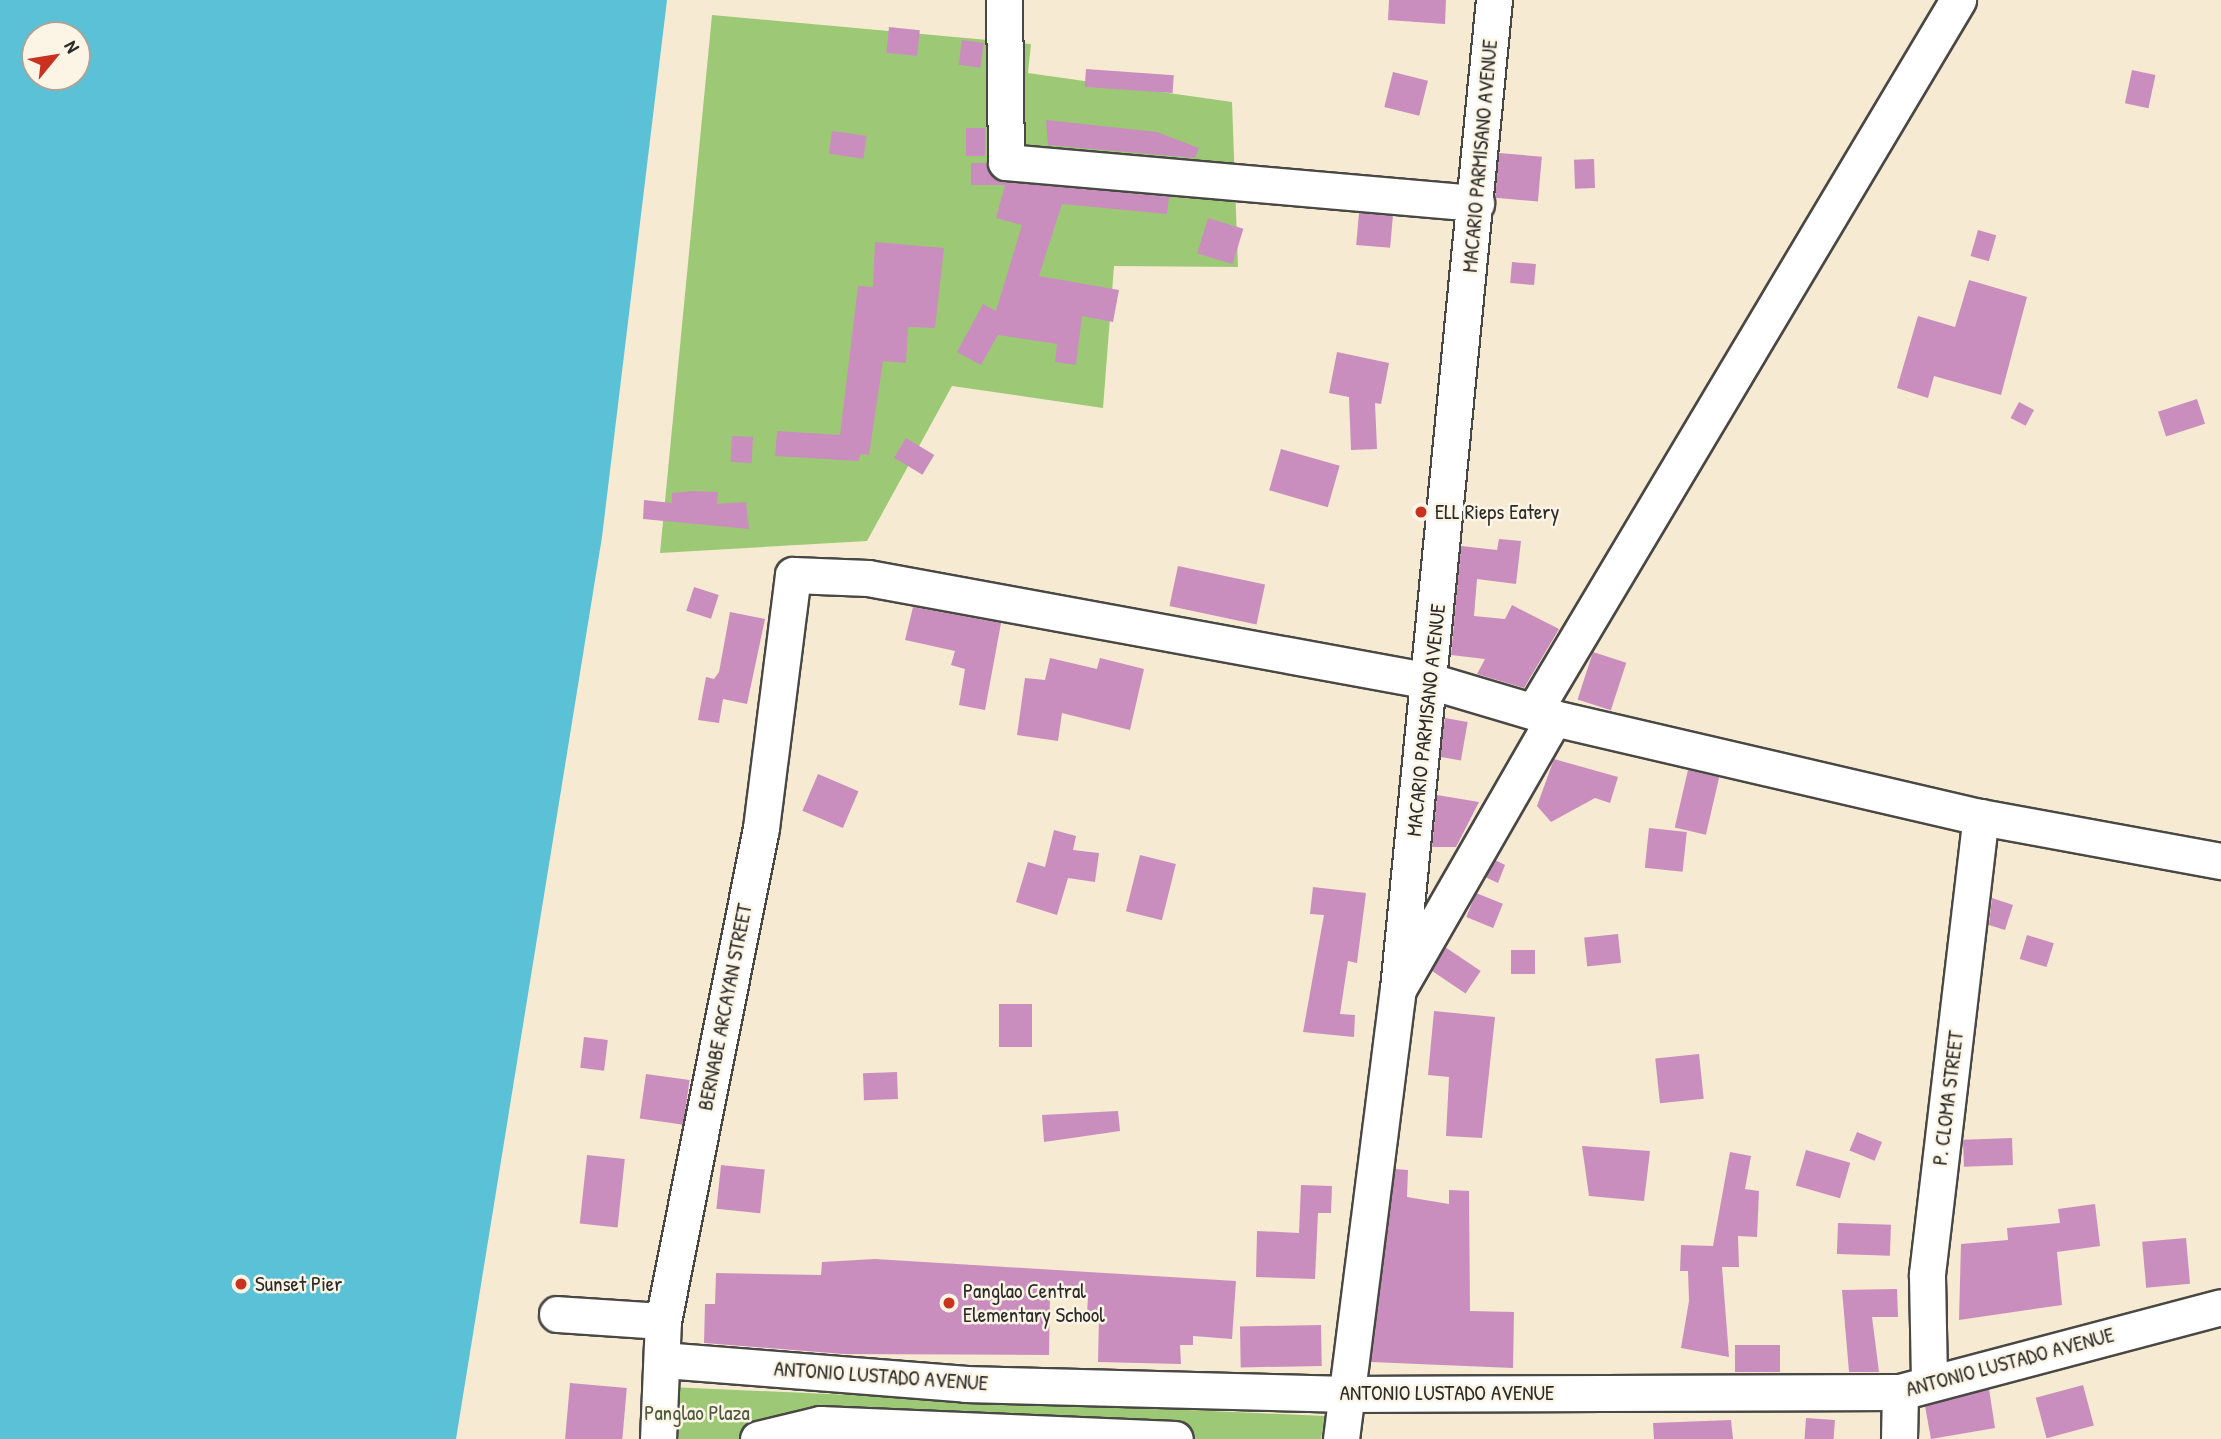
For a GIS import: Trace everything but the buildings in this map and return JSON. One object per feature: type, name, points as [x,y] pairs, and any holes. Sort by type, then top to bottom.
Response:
[{"type":"street","points":[[1004,0],[1006,162],[1476,203]]},
{"type":"street","name":"MACARIO PARMISANO AVENUE","points":[[1341,1439],[1398,989],[1494,0]]},
{"type":"street","points":[[1398,989],[1544,714],[1958,0]]},
{"type":"street","name":"BERNABE ARCAYAN STREET","points":[[658,1439],[663,1321],[761,828],[793,575],[869,578],[1430,681]]},
{"type":"street","points":[[1430,681],[1544,714],[1981,817],[2221,861]]},
{"type":"street","name":"P. CLOMA STREET","points":[[1899,1439],[1915,1386],[1981,817]]},
{"type":"street","name":"ANTONIO LUSTADO AVENUE","points":[[663,1360],[965,1384],[1348,1394],[1915,1386],[2221,1307]]},
{"type":"street","points":[[557,1314],[663,1321]]},
{"type":"street","points":[[946,1435],[965,1384]]},
{"type":"street","points":[[758,1439],[820,1424],[946,1435],[1175,1439]]},
{"type":"green space","points":[[712,15],[1031,44],[1028,73],[1232,102],[1238,267],[1114,266],[1103,408],[952,386],[867,541],[660,553]]},
{"type":"green space","name":"Panglao Plaza","points":[[670,1387],[1325,1416],[1321,1439],[665,1439]]},
{"type":"water","points":[[0,0],[667,0],[602,537],[456,1439],[0,1439]]},
{"type":"place","name":"ELL Rieps Eatery","points":[[1421,512]]},
{"type":"place","name":"Sunset Pier","points":[[241,1284]]},
{"type":"place","name":"Panglao Central Elementary School","points":[[949,1303]]}]
